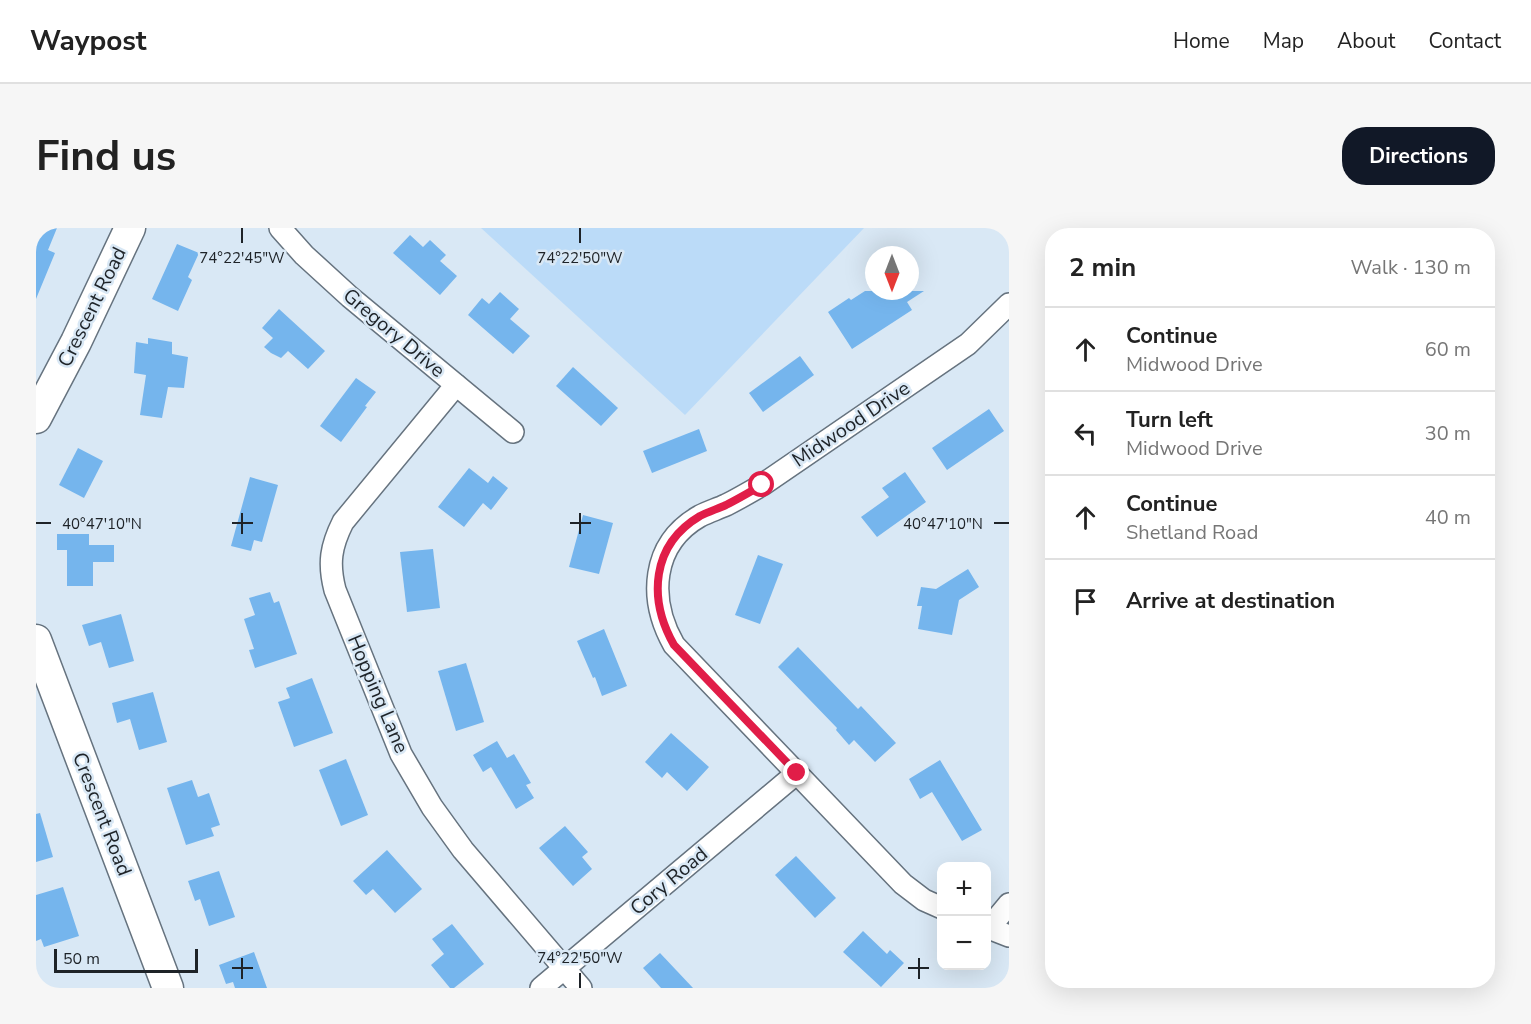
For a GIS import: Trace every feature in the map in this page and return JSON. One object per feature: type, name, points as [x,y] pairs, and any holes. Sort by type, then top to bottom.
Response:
[{"type":"street","name":"Crescent Road","points":[[36,418],[76,342],[130,228]]},
{"type":"street","name":"Gregory Drive","points":[[280,228],[304,255],[350,297],[513,432]]},
{"type":"street","name":"Midwood Drive","points":[[937,906],[924,900],[903,884],[674,645],[665,630],[657,591],[660,569],[667,549],[682,530],[699,517],[762,485],[968,344],[1009,304]]},
{"type":"street","name":"Hopping Lane","points":[[456,385],[343,522],[335,538],[330,559],[332,577],[335,590],[401,754],[432,807],[463,850],[581,988]]},
{"type":"street","name":"Crescent Road","points":[[36,640],[168,988]]},
{"type":"street","name":"Cory Road","points":[[541,988],[797,773]]},
{"type":"street","points":[[991,924],[1009,904]]},
{"type":"street","points":[[991,928],[1009,936]]},
{"type":"shaded area","points":[[481,228],[864,228],[685,415]]},
{"type":"building","points":[[36,228],[57,228],[48,250],[55,253],[36,299]]},
{"type":"building","points":[[410,235],[423,247],[430,240],[446,255],[440,261],[457,276],[440,295],[393,253]]},
{"type":"building","points":[[177,244],[199,253],[188,277],[192,280],[178,311],[152,299]]},
{"type":"building","points":[[865,291],[865,300],[910,300],[907,302],[912,310],[852,349],[828,312],[849,298],[851,300]]},
{"type":"building","points":[[500,292],[519,309],[510,319],[530,336],[513,354],[468,315],[482,298],[489,304]]},
{"type":"building","points":[[279,309],[325,351],[308,369],[288,351],[281,358],[264,347],[273,338],[262,328]]},
{"type":"building","points":[[148,338],[172,342],[172,354],[188,357],[184,388],[168,387],[162,418],[140,415],[146,375],[134,373],[136,342],[148,344]]},
{"type":"building","points":[[800,356],[814,375],[763,412],[749,393]]},
{"type":"building","points":[[573,367],[618,408],[601,426],[556,386]]},
{"type":"building","points":[[356,378],[376,392],[341,442],[320,426]]},
{"type":"building","points":[[989,409],[1004,431],[947,470],[932,448]]},
{"type":"building","points":[[699,429],[707,451],[652,473],[643,451]]},
{"type":"building","points":[[78,448],[103,461],[84,498],[59,485]]},
{"type":"building","points":[[469,468],[488,483],[493,476],[508,488],[491,510],[483,503],[464,527],[438,507]]},
{"type":"building","points":[[905,472],[926,502],[877,537],[861,517],[889,497],[882,488]]},
{"type":"building","points":[[250,477],[278,485],[262,542],[254,540],[251,551],[231,546]]},
{"type":"building","points":[[583,515],[613,523],[599,574],[569,567]]},
{"type":"building","points":[[57,534],[89,534],[89,545],[114,545],[114,562],[93,562],[93,586],[67,586],[67,550],[57,550]]},
{"type":"building","points":[[433,549],[440,608],[407,612],[400,552]]},
{"type":"building","points":[[758,555],[783,564],[760,624],[735,615]]},
{"type":"building","points":[[968,569],[979,587],[959,600],[952,635],[918,629],[922,606],[917,606],[921,587],[936,589]]},
{"type":"building","points":[[270,592],[274,603],[279,601],[297,654],[255,668],[249,650],[254,649],[244,619],[255,615],[249,598]]},
{"type":"building","points":[[121,614],[134,661],[109,668],[101,642],[89,646],[82,625]]},
{"type":"building","points":[[604,629],[627,686],[602,696],[577,641]]},
{"type":"building","points":[[798,647],[858,709],[861,706],[896,743],[875,762],[854,740],[849,745],[836,730],[837,728],[778,667]]},
{"type":"building","points":[[466,663],[484,722],[456,731],[438,671]]},
{"type":"building","points":[[312,678],[333,733],[294,747],[278,702],[290,698],[286,688]]},
{"type":"building","points":[[153,692],[167,742],[139,750],[130,719],[117,723],[112,703]]},
{"type":"building","points":[[671,733],[709,767],[687,791],[667,772],[662,778],[645,762]]},
{"type":"building","points":[[497,741],[507,758],[514,754],[531,783],[526,785],[534,798],[516,809],[491,767],[483,772],[473,755]]},
{"type":"building","points":[[346,759],[368,815],[341,826],[319,770]]},
{"type":"building","points":[[940,760],[982,830],[962,841],[932,792],[920,799],[909,779]]},
{"type":"building","points":[[192,780],[198,797],[209,793],[220,825],[211,828],[214,836],[186,845],[167,788]]},
{"type":"building","points":[[40,813],[53,857],[36,862],[36,814]]},
{"type":"building","points":[[565,826],[588,852],[582,857],[592,869],[573,886],[539,848]]},
{"type":"building","points":[[387,850],[422,889],[395,913],[373,889],[366,895],[353,881]]},
{"type":"building","points":[[796,856],[836,898],[815,918],[775,875]]},
{"type":"building","points":[[219,871],[235,917],[209,926],[200,899],[195,901],[188,881]]},
{"type":"building","points":[[63,887],[79,936],[44,947],[41,939],[36,941],[36,895]]},
{"type":"building","points":[[452,924],[484,964],[454,988],[450,988],[431,965],[444,954],[432,939]]},
{"type":"building","points":[[863,931],[887,954],[890,950],[904,963],[881,987],[843,952]]},
{"type":"building","points":[[254,952],[267,988],[235,988],[233,982],[226,984],[219,965]]},
{"type":"building","points":[[660,953],[693,988],[661,988],[643,968]]},
{"type":"route","points":[[762,485],[699,517],[682,530],[667,549],[660,569],[657,591],[659,609],[665,630],[674,645],[797,773]]}]
